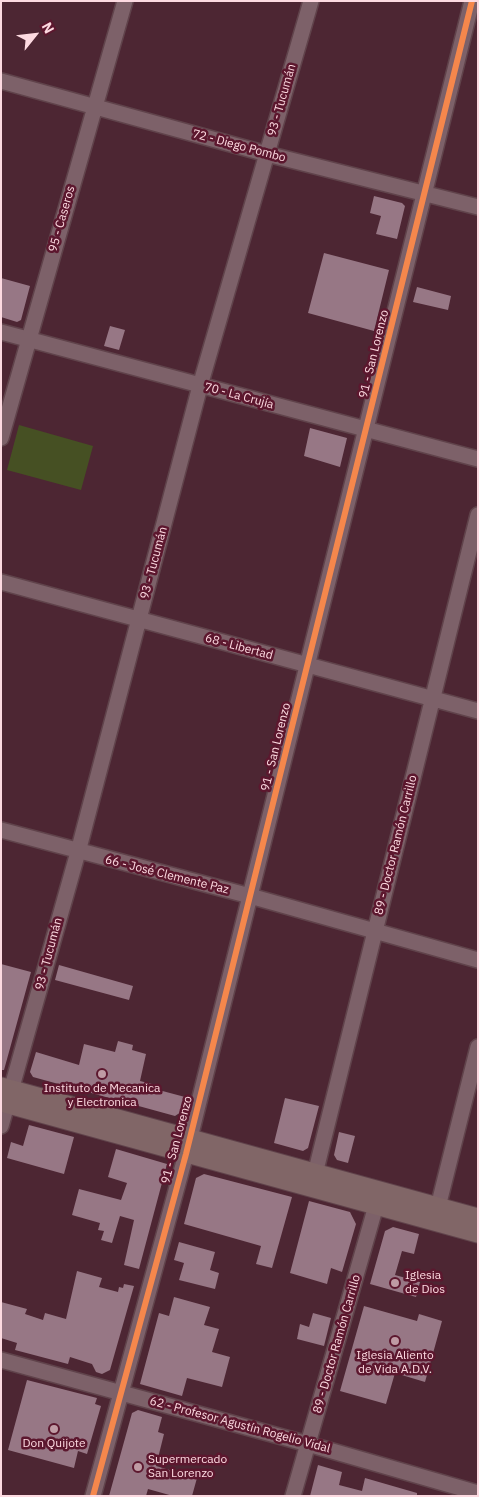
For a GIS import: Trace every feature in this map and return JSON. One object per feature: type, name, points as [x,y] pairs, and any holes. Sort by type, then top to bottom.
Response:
[{"type":"main road","points":[[6,1096],[378,1198],[438,1207],[478,1218]]},
{"type":"main road","points":[[187,1147],[315,1174],[478,1233]]},
{"type":"street","name":"95 - Caseros","points":[[1,438],[27,339],[125,1]]},
{"type":"street","name":"93 - Tucumán","points":[[1,1126],[6,1096],[78,852],[200,386],[311,1]]},
{"type":"street","name":"91 - San Lorenzo","points":[[93,1496],[187,1147],[367,430],[472,1]]},
{"type":"street","name":"72 - Diego Pombo","points":[[1,80],[267,154],[424,195],[478,207]]},
{"type":"street","name":"70 - La Crujía","points":[[1,332],[478,459]]},
{"type":"street","name":"89 - Doctor Ramón Carrillo","points":[[315,1174],[478,515]]},
{"type":"street","name":"68 - Libertad","points":[[1,582],[139,621],[478,711]]},
{"type":"street","name":"66 - José Clemente Paz","points":[[1,830],[78,852],[250,896],[478,960]]},
{"type":"street","points":[[438,1207],[478,1047]]},
{"type":"street","name":"89 - Doctor Ramón Carrillo","points":[[293,1496],[378,1198]]},
{"type":"street","name":"62 - Profesor Agustín Rogelio Vidal","points":[[1,1360],[308,1444],[478,1493]]},
{"type":"green space","points":[[19,425],[93,446],[81,490],[7,470]]},
{"type":"building","points":[[374,196],[402,203],[405,206],[397,239],[376,234],[381,216],[370,213]]},
{"type":"building","points":[[324,253],[389,270],[374,331],[308,313]]},
{"type":"building","points":[[1,278],[30,286],[21,320],[17,322],[1,317]]},
{"type":"building","points":[[417,287],[451,296],[448,310],[413,302]]},
{"type":"building","points":[[110,326],[125,330],[119,350],[104,346]]},
{"type":"building","points":[[310,428],[347,438],[340,467],[304,456]]},
{"type":"building","points":[[1,964],[31,972],[4,1070],[1,1070]]},
{"type":"building","points":[[59,965],[133,986],[129,1000],[55,980]]},
{"type":"building","points":[[118,1041],[133,1045],[132,1050],[146,1054],[140,1081],[156,1085],[155,1089],[185,1097],[181,1112],[175,1116],[33,1077],[30,1072],[36,1052],[79,1065],[84,1044],[115,1052]]},
{"type":"building","points":[[285,1098],[319,1106],[308,1148],[303,1151],[274,1143]]},
{"type":"building","points":[[29,1125],[74,1137],[64,1174],[7,1158],[11,1142],[23,1146]]},
{"type":"building","points":[[339,1132],[355,1136],[348,1163],[337,1160],[334,1155]]},
{"type":"building","points":[[116,1149],[167,1164],[139,1269],[124,1265],[134,1220],[120,1216],[112,1243],[101,1240],[104,1231],[98,1230],[100,1223],[72,1215],[79,1189],[121,1200],[127,1183],[108,1177]]},
{"type":"building","points":[[204,1174],[292,1197],[272,1268],[256,1264],[261,1246],[184,1224],[196,1178]]},
{"type":"building","points":[[309,1201],[350,1212],[356,1224],[342,1272],[331,1268],[327,1284],[290,1273]]},
{"type":"building","points":[[393,1227],[419,1234],[414,1254],[402,1251],[395,1275],[420,1282],[416,1297],[370,1284],[385,1231]]},
{"type":"building","points":[[179,1242],[215,1252],[210,1270],[219,1273],[215,1289],[179,1280],[184,1263],[174,1260]]},
{"type":"building","points":[[77,1271],[102,1278],[99,1287],[118,1292],[119,1287],[123,1288],[124,1284],[134,1286],[110,1370],[102,1374],[96,1372],[92,1364],[70,1357],[68,1364],[15,1350],[17,1343],[1,1338],[1,1302],[27,1309],[25,1314],[43,1320],[45,1313],[66,1319]]},
{"type":"building","points":[[174,1297],[210,1307],[204,1325],[219,1329],[212,1352],[230,1357],[222,1387],[187,1378],[182,1396],[140,1384],[159,1313],[169,1316]]},
{"type":"building","name":"Iglesia Aliento de Vida A.D.V.","points":[[364,1306],[417,1321],[419,1314],[442,1321],[425,1382],[395,1373],[386,1404],[340,1391]]},
{"type":"building","points":[[313,1313],[331,1318],[324,1346],[297,1339],[300,1324],[309,1327]]},
{"type":"building","name":"Don Quijote","points":[[27,1380],[97,1398],[95,1404],[101,1406],[87,1454],[78,1451],[74,1468],[8,1450]]},
{"type":"building","points":[[138,1410],[162,1417],[158,1432],[164,1434],[156,1466],[197,1478],[192,1496],[173,1496],[148,1489],[146,1496],[109,1496],[132,1413]]},
{"type":"building","points":[[318,1465],[342,1472],[339,1485],[362,1491],[365,1478],[417,1493],[417,1496],[310,1496]]},
{"type":"cycle path","points":[[93,1496],[186,1154],[472,1]]},
{"type":"place","name":"Instituto de Mecanica y Electronica","points":[[102,1074]]},
{"type":"place","name":"Iglesia de Dios","points":[[395,1283]]},
{"type":"place","name":"Iglesia Aliento de Vida A.D.V.","points":[[395,1341]]},
{"type":"place","name":"Don Quijote","points":[[54,1429]]},
{"type":"place","name":"Supermercado San Lorenzo","points":[[138,1467]]}]
